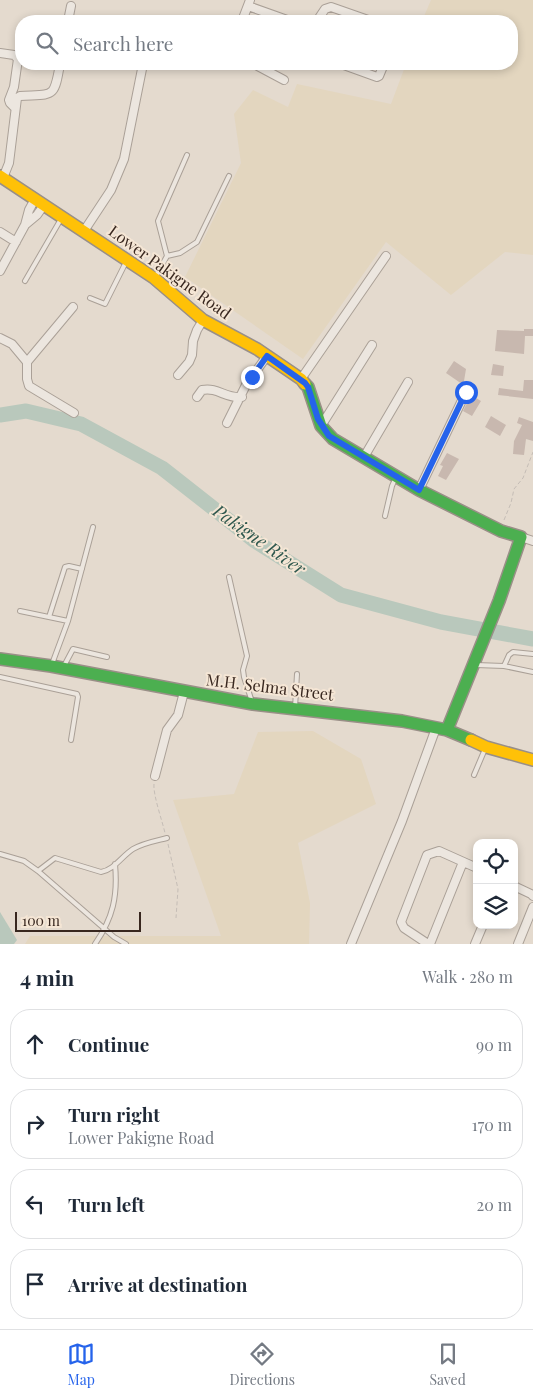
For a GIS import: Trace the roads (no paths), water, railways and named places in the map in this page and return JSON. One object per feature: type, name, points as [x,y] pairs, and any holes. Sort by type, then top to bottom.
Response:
[{"type":"street","points":[[244,15],[249,3],[271,15]]},
{"type":"street","points":[[69,15],[70,6]]},
{"type":"street","points":[[322,15],[331,6],[350,15]]},
{"type":"street","points":[[0,53],[15,55]]},
{"type":"street","points":[[14,107],[9,100],[14,87],[16,70]]},
{"type":"street","points":[[1,177],[9,163],[16,98],[20,96],[49,95],[56,87],[59,70]]},
{"type":"street","points":[[84,231],[112,190],[124,159],[142,70]]},
{"type":"street","points":[[267,70],[284,80]]},
{"type":"street","points":[[358,70],[377,77],[380,76],[382,70]]},
{"type":"street","name":"Lower Pakigne Road","points":[[1,177],[154,278],[204,320],[267,356],[302,379]]},
{"type":"street","points":[[0,270],[25,225],[29,210],[39,202]]},
{"type":"street","points":[[0,232],[16,242]]},
{"type":"street","points":[[386,256],[302,379],[308,387],[321,426],[333,439],[419,490],[501,531],[533,541]]},
{"type":"street","points":[[27,362],[73,307]]},
{"type":"street","points":[[178,376],[189,362],[196,330],[204,320]]},
{"type":"street","points":[[0,338],[12,344],[27,362],[29,386],[74,413]]},
{"type":"street","points":[[321,426],[372,345]]},
{"type":"street","points":[[227,423],[242,397],[246,385],[267,356]]},
{"type":"street","points":[[364,457],[408,382]]},
{"type":"street","points":[[197,397],[202,390],[211,388],[233,398],[242,397]]},
{"type":"street","points":[[419,490],[466,392]]},
{"type":"street","points":[[351,944],[415,788],[484,640],[521,538]]},
{"type":"street","name":"M.H. Selma Street","points":[[0,659],[51,666],[253,704],[402,721],[442,729],[486,747],[533,760]]},
{"type":"street","points":[[155,776],[167,730],[178,715],[184,692]]},
{"type":"street","points":[[463,862],[429,944],[404,928],[401,922],[427,855],[439,851],[473,866]]},
{"type":"street","points":[[518,888],[533,896]]},
{"type":"street","points":[[518,944],[533,907]]},
{"type":"street","points":[[475,944],[481,929]]},
{"type":"lane","points":[[154,278],[167,256],[158,221],[187,156]]},
{"type":"lane","points":[[167,256],[180,253],[197,242],[229,176]]},
{"type":"lane","points":[[25,281],[62,218]]},
{"type":"lane","points":[[90,298],[105,304],[127,260]]},
{"type":"lane","points":[[385,516],[396,477]]},
{"type":"lane","points":[[51,666],[68,621],[93,527]]},
{"type":"lane","points":[[49,617],[65,567],[82,568]]},
{"type":"lane","points":[[230,577],[246,656],[243,670],[244,677],[253,704]]},
{"type":"lane","points":[[20,611],[68,621]]},
{"type":"lane","points":[[63,669],[73,649],[107,657]]},
{"type":"lane","points":[[504,666],[509,655],[513,652],[533,654]]},
{"type":"lane","points":[[473,665],[504,666],[533,672]]},
{"type":"lane","points":[[295,708],[296,674]]},
{"type":"lane","points":[[0,677],[77,694],[78,698],[71,740]]},
{"type":"lane","points":[[474,775],[486,747]]},
{"type":"lane","points":[[38,871],[55,858],[101,872],[108,871],[139,846],[166,838]]},
{"type":"lane","points":[[0,854],[24,861],[114,937],[126,944]]},
{"type":"lane","points":[[95,944],[105,928],[114,902],[117,888],[116,864]]},
{"type":"waterway","name":"Pakigne River","points":[[0,415],[26,411],[81,424],[162,468],[255,541],[341,595],[441,622],[533,639]]}]
